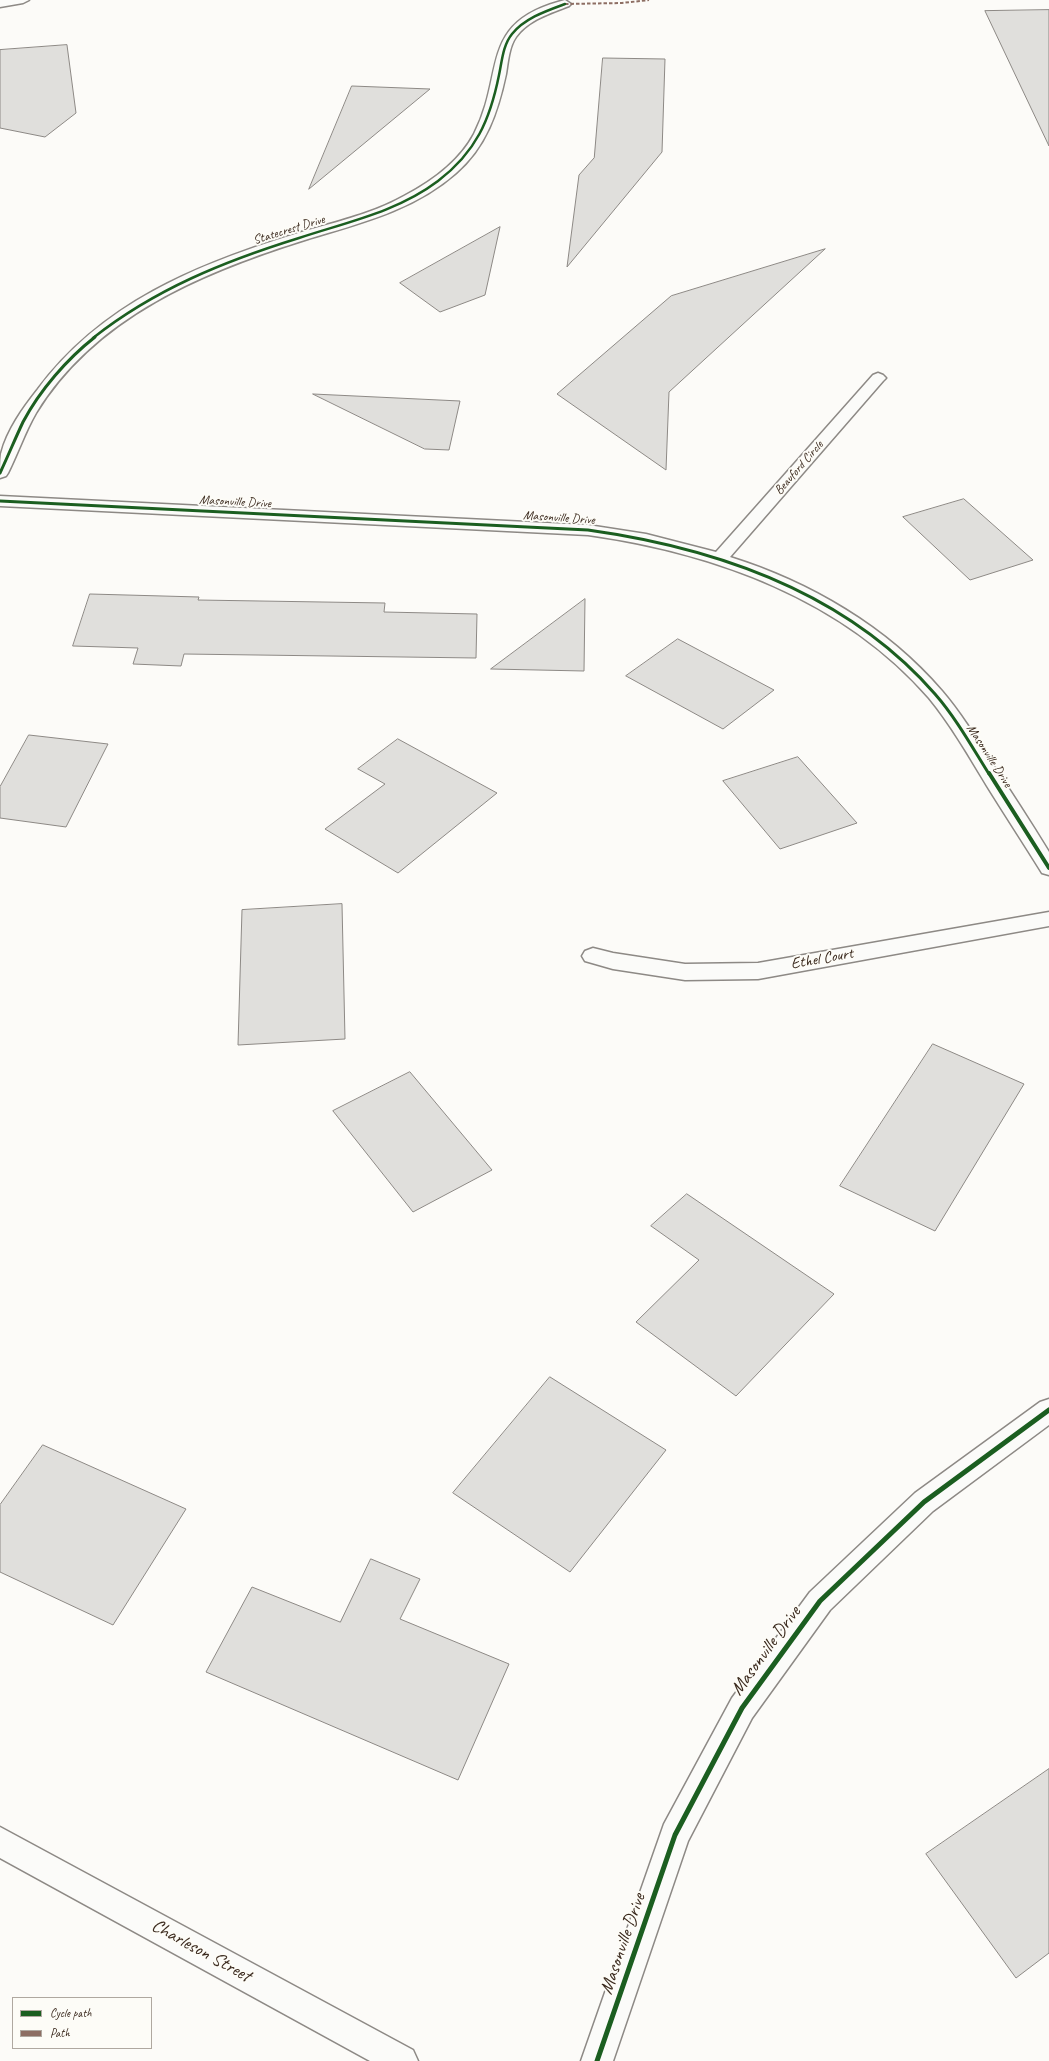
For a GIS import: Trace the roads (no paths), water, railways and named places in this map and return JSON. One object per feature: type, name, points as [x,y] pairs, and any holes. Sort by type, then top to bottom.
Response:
[{"type":"street","points":[[0,3],[23,0]]},
{"type":"street","name":"Statecrest Drive","points":[[0,473],[32,407],[61,368],[99,332],[140,303],[187,278],[225,262],[362,218],[406,200],[437,182],[463,160],[479,140],[490,114],[505,48],[510,36],[524,23],[544,12],[564,4]]},
{"type":"street","name":"Beauford Circle","points":[[720,558],[878,378]]},
{"type":"street","name":"Masonville Drive","points":[[0,501],[588,530],[653,540],[720,558],[787,584],[842,614],[891,650],[942,703],[967,739],[1049,868]]},
{"type":"street","name":"Ethel Court","points":[[593,956],[613,961],[685,972],[758,971],[1049,919]]},
{"type":"street","name":"Masonville Drive","points":[[597,2061],[675,1835],[742,1708],[820,1601],[924,1502],[1049,1410]]},
{"type":"street","name":"Charleson Street","points":[[0,1842],[402,2061]]}]
